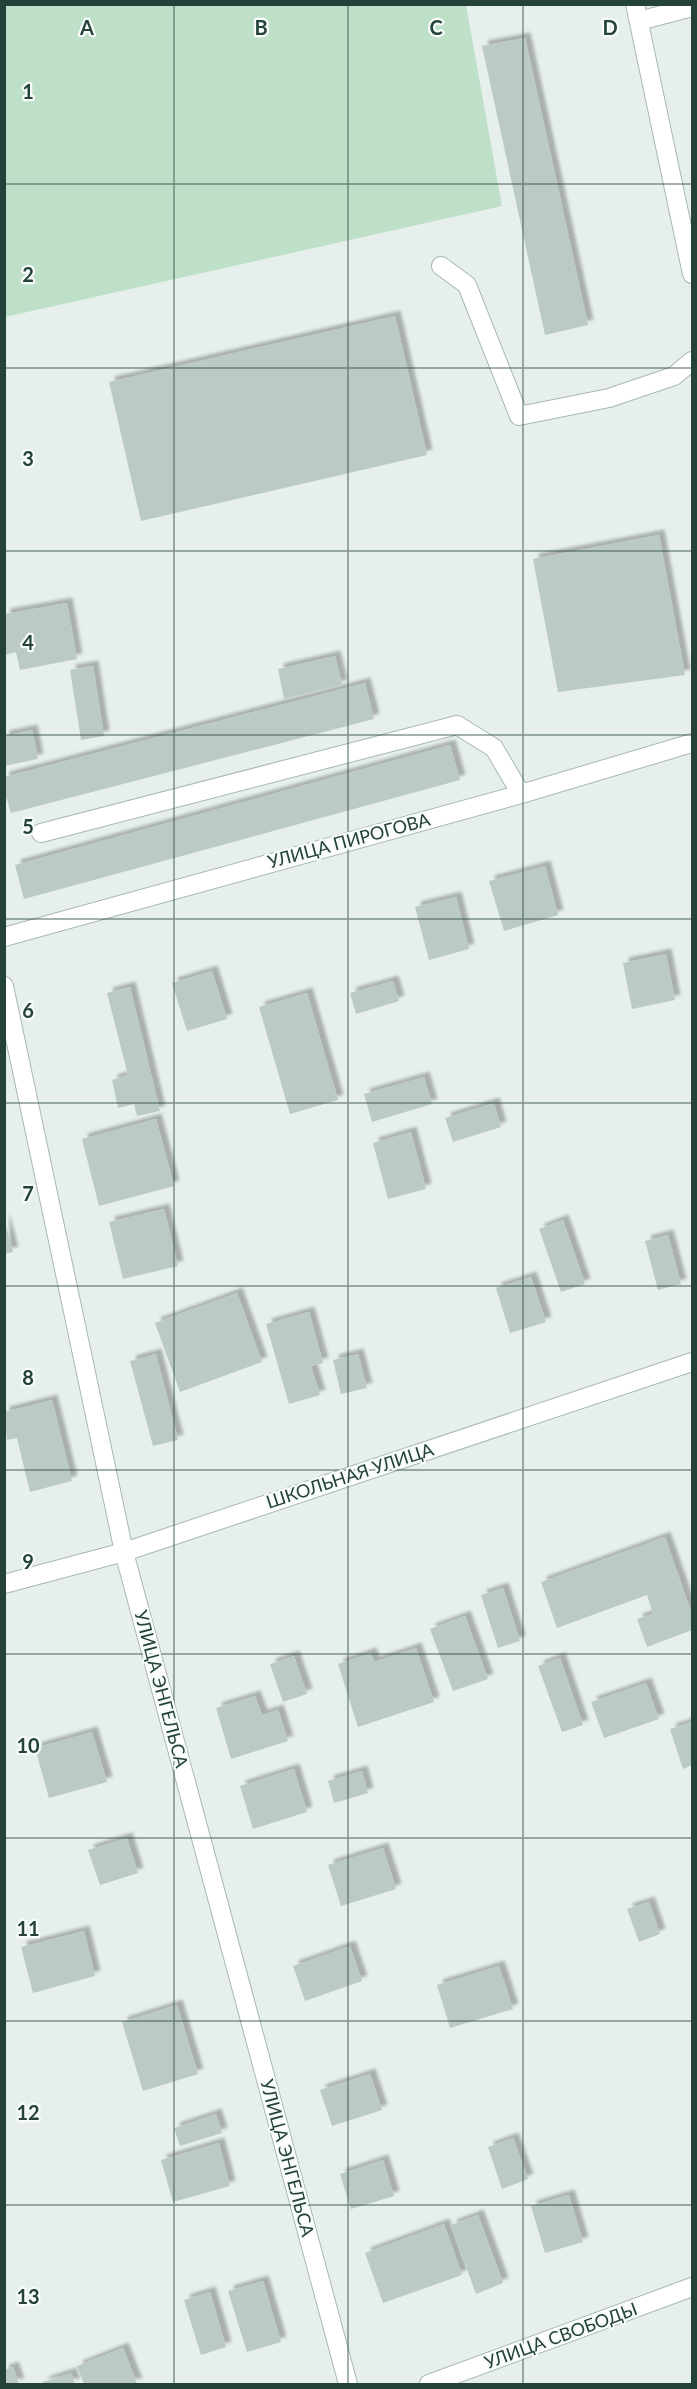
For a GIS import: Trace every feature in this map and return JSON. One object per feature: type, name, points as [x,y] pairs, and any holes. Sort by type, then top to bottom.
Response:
[{"type":"street","points":[[693,7],[637,13],[693,274]]},
{"type":"street","points":[[441,266],[467,285],[519,416],[609,398],[674,376],[693,361]]},
{"type":"street","points":[[41,834],[457,725],[494,748],[521,794]]},
{"type":"street","name":"УЛИЦА ПИРОГОВА","points":[[4,937],[521,794],[693,743]]},
{"type":"street","name":"УЛИЦА ЭНГЕЛЬСА","points":[[4,986],[124,1552],[348,2385]]},
{"type":"street","name":"ШКОЛЬНАЯ УЛИЦА","points":[[4,1584],[124,1552],[693,1362]]},
{"type":"street","name":"УЛИЦА СВОБОДЫ","points":[[429,2385],[693,2287]]},
{"type":"green space","points":[[4,5],[466,5],[502,206],[5,317]]},
{"type":"building","points":[[525,38],[588,325],[545,335],[482,46]]},
{"type":"building","points":[[395,316],[427,455],[141,521],[109,382]]},
{"type":"building","points":[[659,535],[685,675],[558,692],[533,559]]},
{"type":"building","points":[[67,603],[77,659],[20,670],[16,652],[5,655],[5,614]]},
{"type":"building","points":[[335,656],[342,685],[284,699],[278,669]]},
{"type":"building","points":[[93,666],[104,736],[81,740],[70,670]]},
{"type":"building","points":[[365,683],[374,719],[11,813],[4,789],[4,777]]},
{"type":"building","points":[[32,730],[38,759],[4,766],[4,736]]},
{"type":"building","points":[[450,745],[460,780],[24,899],[15,865]]},
{"type":"building","points":[[545,866],[558,915],[504,931],[489,881]]},
{"type":"building","points":[[456,897],[469,949],[429,960],[415,907]]},
{"type":"building","points":[[666,954],[675,1000],[632,1009],[623,963]]},
{"type":"building","points":[[212,971],[227,1019],[187,1031],[172,983]]},
{"type":"building","points":[[393,981],[399,1001],[356,1014],[350,993]]},
{"type":"building","points":[[130,987],[160,1111],[137,1116],[134,1104],[118,1108],[112,1080],[128,1075],[107,993]]},
{"type":"building","points":[[307,993],[338,1100],[290,1114],[259,1007]]},
{"type":"building","points":[[424,1077],[432,1104],[372,1122],[364,1094]]},
{"type":"building","points":[[494,1103],[501,1127],[453,1142],[445,1118]]},
{"type":"building","points":[[156,1119],[174,1186],[99,1206],[82,1139]]},
{"type":"building","points":[[411,1132],[426,1189],[388,1199],[373,1143]]},
{"type":"building","points":[[164,1209],[178,1266],[123,1279],[109,1222]]},
{"type":"building","points":[[4,1219],[13,1252],[4,1254]]},
{"type":"building","points":[[563,1220],[585,1284],[561,1292],[539,1229]]},
{"type":"building","points":[[668,1235],[681,1284],[658,1290],[645,1241]]},
{"type":"building","points":[[531,1277],[546,1322],[510,1333],[496,1288]]},
{"type":"building","points":[[237,1293],[262,1362],[180,1392],[155,1323]]},
{"type":"building","points":[[309,1312],[323,1363],[311,1366],[320,1395],[289,1404],[266,1324]]},
{"type":"building","points":[[156,1354],[178,1440],[153,1446],[130,1361]]},
{"type":"building","points":[[358,1354],[367,1388],[341,1394],[333,1360]]},
{"type":"building","points":[[52,1400],[72,1481],[30,1492],[17,1438],[7,1440],[4,1412]]},
{"type":"building","points":[[665,1537],[692,1615],[692,1630],[647,1647],[637,1619],[653,1614],[647,1595],[557,1628],[541,1582]]},
{"type":"building","points":[[503,1588],[520,1641],[498,1648],[481,1595]]},
{"type":"building","points":[[465,1616],[488,1679],[453,1691],[430,1629]]},
{"type":"building","points":[[416,1648],[434,1702],[358,1727],[338,1664],[371,1653],[374,1662]]},
{"type":"building","points":[[294,1656],[307,1694],[283,1702],[270,1664]]},
{"type":"building","points":[[560,1658],[583,1725],[562,1732],[538,1666]]},
{"type":"building","points":[[646,1683],[659,1719],[604,1738],[591,1702]]},
{"type":"building","points":[[255,1696],[262,1715],[278,1710],[288,1741],[231,1759],[216,1708]]},
{"type":"building","points":[[692,1722],[692,1765],[683,1769],[670,1729]]},
{"type":"building","points":[[92,1732],[107,1782],[49,1798],[35,1748]]},
{"type":"building","points":[[294,1769],[307,1812],[253,1829],[240,1786]]},
{"type":"building","points":[[362,1771],[368,1793],[334,1803],[328,1781]]},
{"type":"building","points":[[127,1838],[138,1873],[100,1885],[88,1850]]},
{"type":"building","points":[[383,1848],[396,1889],[341,1906],[328,1865]]},
{"type":"building","points":[[649,1902],[660,1934],[639,1942],[627,1909]]},
{"type":"building","points":[[84,1931],[95,1976],[33,1993],[21,1947]]},
{"type":"building","points":[[350,1946],[362,1981],[305,2001],[293,1966]]},
{"type":"building","points":[[499,1966],[513,2009],[450,2028],[437,1985]]},
{"type":"building","points":[[177,2005],[198,2074],[143,2091],[122,2022]]},
{"type":"building","points":[[370,2074],[382,2110],[332,2126],[320,2090]]},
{"type":"building","points":[[216,2114],[222,2133],[180,2146],[174,2128]]},
{"type":"building","points":[[513,2138],[528,2179],[502,2189],[488,2147]]},
{"type":"building","points":[[219,2143],[230,2186],[173,2202],[161,2160]]},
{"type":"building","points":[[383,2160],[394,2196],[351,2209],[340,2174]]},
{"type":"building","points":[[569,2195],[583,2242],[545,2253],[531,2206]]},
{"type":"building","points":[[478,2215],[503,2283],[476,2294],[451,2225]]},
{"type":"building","points":[[444,2224],[462,2275],[383,2303],[365,2253]]},
{"type":"building","points":[[263,2281],[281,2342],[247,2352],[228,2291]]},
{"type":"building","points":[[210,2292],[226,2347],[201,2355],[184,2300]]},
{"type":"building","points":[[123,2348],[137,2384],[84,2384],[77,2366]]},
{"type":"building","points":[[13,2367],[19,2384],[4,2384],[4,2370]]},
{"type":"building","points":[[71,2373],[75,2384],[43,2384],[43,2382]]}]
